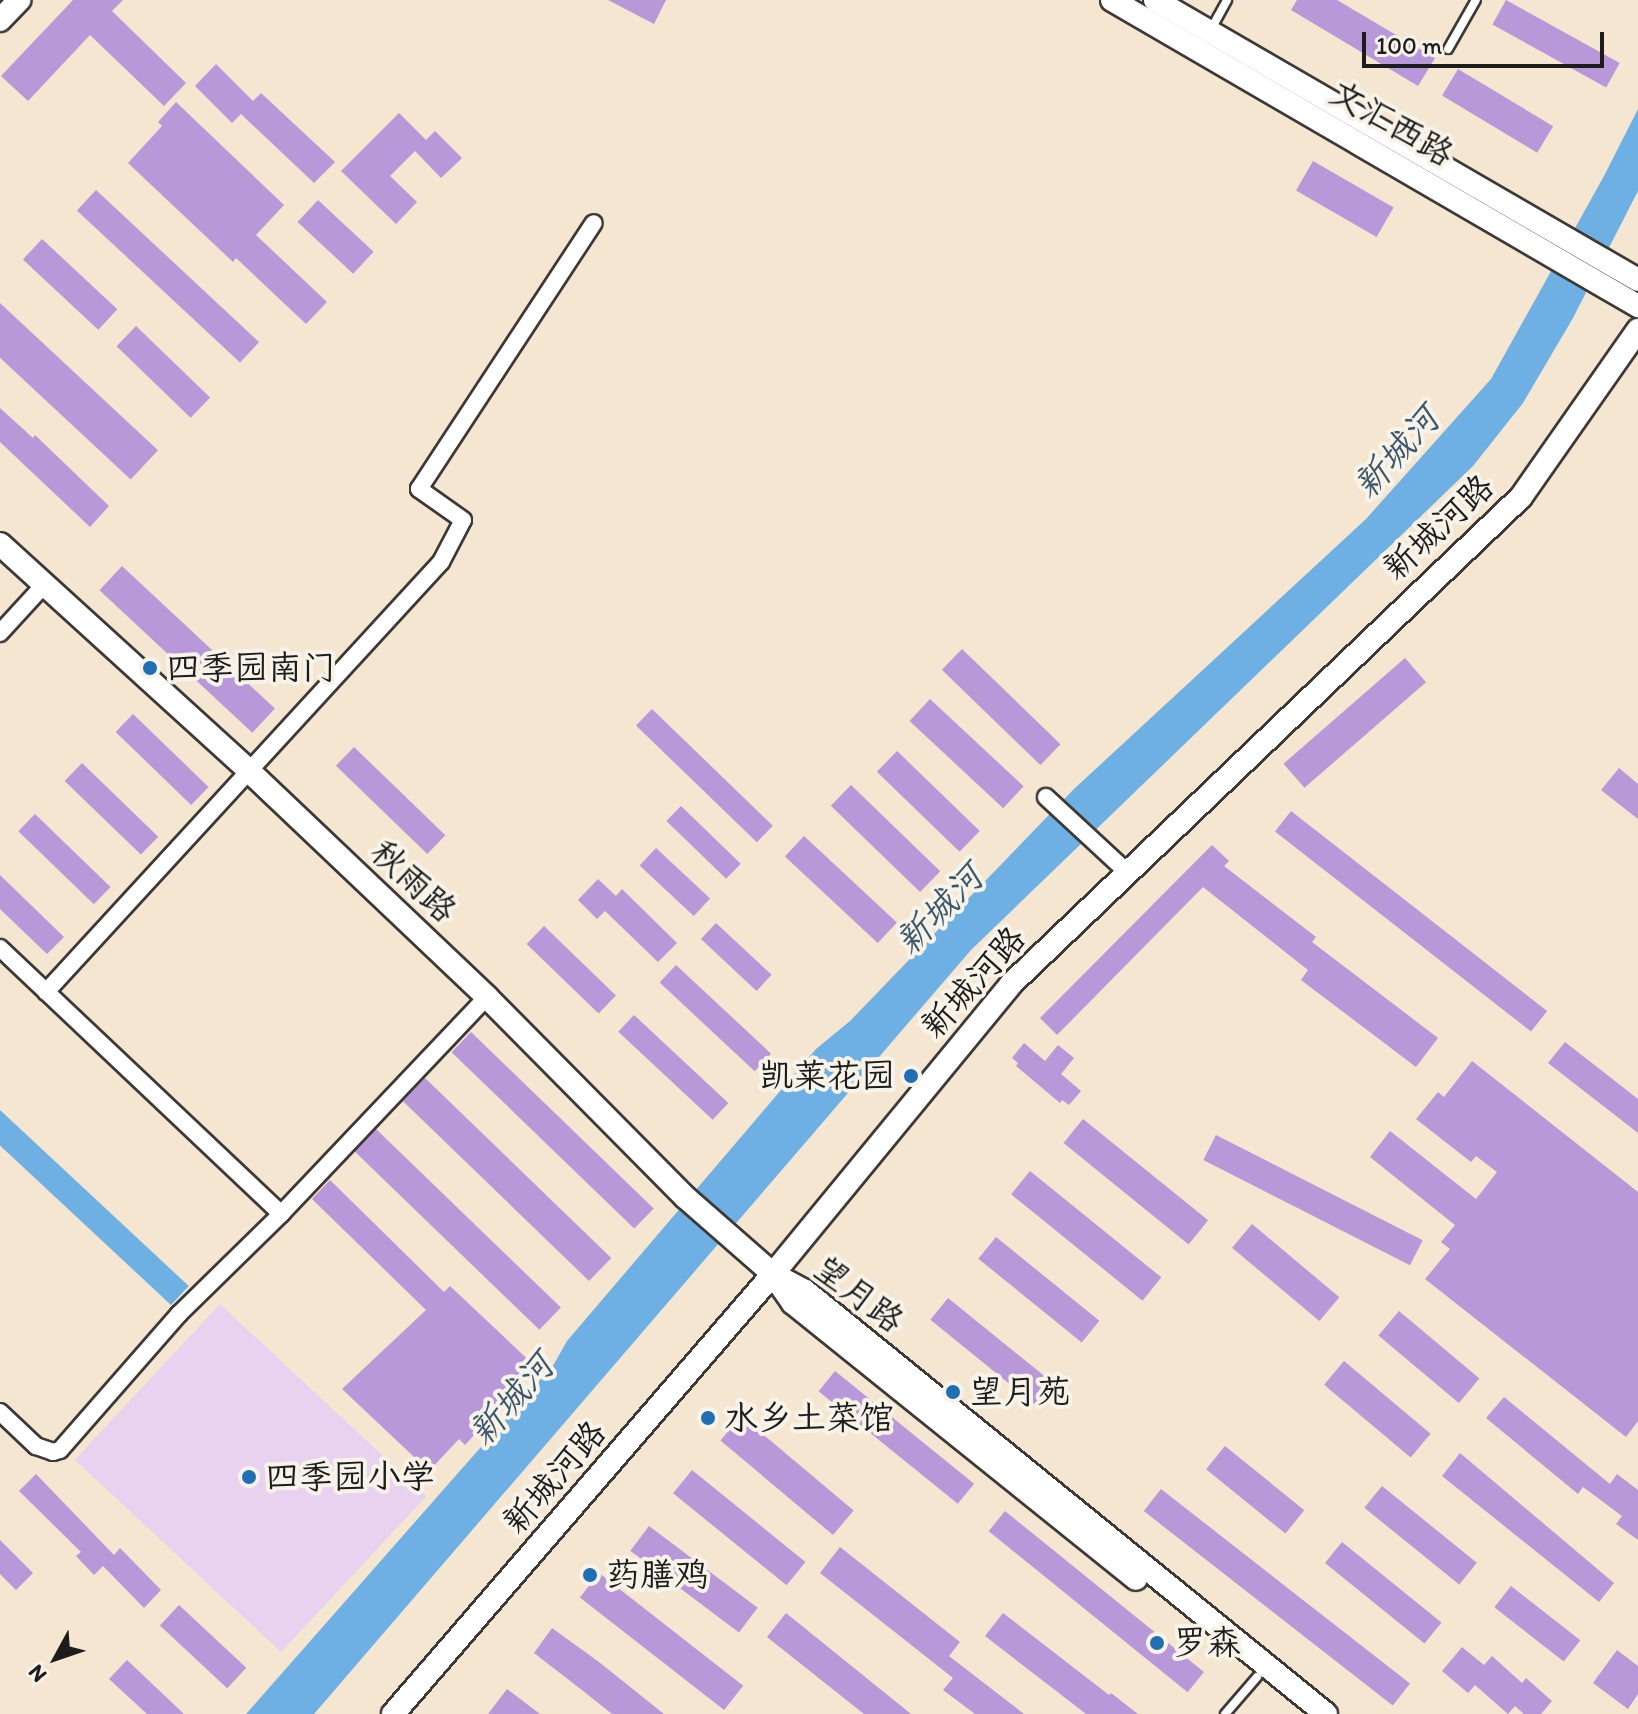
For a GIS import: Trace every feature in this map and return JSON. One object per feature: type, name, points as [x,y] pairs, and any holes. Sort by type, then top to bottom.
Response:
[{"type":"street","points":[[0,20],[19,0]]},
{"type":"street","name":"文汇西路","points":[[1112,0],[1549,241]]},
{"type":"street","name":"文汇西路","points":[[1155,0],[1608,276],[1638,306]]},
{"type":"street","points":[[46,992],[441,562],[463,520],[419,489],[594,223]]},
{"type":"street","name":"文汇西路","points":[[1608,276],[1638,280]]},
{"type":"street","name":"新城河路","points":[[393,1714],[773,1274],[1011,984],[1521,497],[1638,330]]},
{"type":"street","name":"秋雨路","points":[[0,544],[248,770],[487,997],[685,1197],[773,1274]]},
{"type":"street","points":[[0,633],[44,585]]},
{"type":"street","points":[[1046,797],[1127,872]]},
{"type":"street","points":[[0,948],[281,1214]]},
{"type":"street","points":[[0,1412],[36,1446],[53,1452],[60,1450],[179,1314],[281,1214],[487,997]]},
{"type":"street","name":"望月路","points":[[773,1274],[793,1303],[1302,1714]]},
{"type":"street","name":"望月路","points":[[773,1274],[805,1291],[1326,1714]]},
{"type":"lane","points":[[1209,31],[1227,0]]},
{"type":"lane","points":[[1448,49],[1476,0]]},
{"type":"lane","points":[[1225,1714],[1257,1677]]},
{"type":"shaded area","name":"四季园小学","points":[[220,1304],[426,1496],[281,1652],[75,1460]]},
{"type":"water","points":[[1638,109],[1638,191],[1573,318],[1523,403],[1473,466],[971,950],[314,1714],[246,1714],[554,1364],[567,1341],[816,1049],[850,1021],[1074,789],[1366,519],[1491,379]]},
{"type":"water","points":[[0,1110],[189,1286],[171,1305],[0,1146]]},
{"type":"building","points":[[73,0],[123,0],[112,11],[186,83],[164,106],[90,35],[28,101],[1,76]]},
{"type":"building","points":[[608,0],[666,0],[654,24]]},
{"type":"building","points":[[1297,0],[1337,0],[1435,58],[1418,86],[1291,10]]},
{"type":"building","points":[[1506,0],[1620,63],[1606,88],[1492,24]]},
{"type":"building","points":[[216,64],[253,101],[261,93],[335,162],[314,183],[241,114],[232,123],[195,86]]},
{"type":"building","points":[[1458,69],[1553,126],[1537,153],[1442,96]]},
{"type":"building","points":[[176,102],[284,205],[256,235],[327,302],[306,324],[236,258],[233,262],[128,163],[162,126],[158,122]]},
{"type":"building","points":[[399,113],[426,140],[435,131],[462,158],[441,178],[415,151],[390,176],[417,202],[396,224],[341,171]]},
{"type":"building","points":[[1313,161],[1394,208],[1377,237],[1296,190]]},
{"type":"building","points":[[96,190],[259,342],[240,363],[77,210]]},
{"type":"building","points":[[318,200],[374,252],[353,274],[298,222]]},
{"type":"building","points":[[42,239],[117,309],[98,330],[23,259]]},
{"type":"building","points":[[0,303],[158,450],[131,480],[0,358]]},
{"type":"building","points":[[136,326],[210,398],[191,418],[117,346]]},
{"type":"building","points":[[0,408],[33,438],[35,435],[109,506],[90,527],[0,442]]},
{"type":"building","points":[[122,566],[275,709],[252,733],[99,590]]},
{"type":"building","points":[[962,649],[1061,744],[1040,765],[942,670]]},
{"type":"building","points":[[1405,658],[1426,682],[1304,788],[1283,764]]},
{"type":"building","points":[[930,699],[1024,786],[1003,808],[910,721]]},
{"type":"building","points":[[652,709],[773,826],[757,842],[636,726]]},
{"type":"building","points":[[133,714],[209,787],[191,805],[116,732]]},
{"type":"building","points":[[354,747],[445,835],[427,854],[336,766]]},
{"type":"building","points":[[897,751],[980,831],[960,852],[877,772]]},
{"type":"building","points":[[82,763],[158,837],[141,855],[65,781]]},
{"type":"building","points":[[1619,768],[1638,784],[1638,819],[1601,790]]},
{"type":"building","points":[[851,785],[940,871],[920,892],[831,806]]},
{"type":"building","points":[[681,806],[741,864],[726,879],[666,821]]},
{"type":"building","points":[[1291,811],[1547,1011],[1531,1032],[1275,831]]},
{"type":"building","points":[[35,814],[111,887],[94,904],[18,831]]},
{"type":"building","points":[[804,836],[897,923],[878,943],[785,856]]},
{"type":"building","points":[[1212,845],[1229,861],[1224,866],[1316,937],[1312,942],[1438,1038],[1416,1067],[1301,980],[1308,970],[1203,887],[1057,1035],[1040,1018]]},
{"type":"building","points":[[656,848],[710,898],[694,916],[640,866]]},
{"type":"building","points":[[0,875],[64,937],[47,954],[0,909]]},
{"type":"building","points":[[598,879],[616,896],[622,889],[677,943],[658,962],[605,911],[597,919],[578,900]]},
{"type":"building","points":[[716,923],[772,975],[757,991],[701,939]]},
{"type":"building","points":[[544,926],[616,995],[599,1013],[527,944]]},
{"type":"building","points":[[676,965],[771,1054],[755,1071],[660,983]]},
{"type":"building","points":[[634,1015],[728,1103],[713,1120],[618,1032]]},
{"type":"building","points":[[471,1032],[654,1208],[634,1229],[452,1052]]},
{"type":"building","points":[[1565,1042],[1638,1099],[1638,1133],[1548,1063]]},
{"type":"building","points":[[1024,1043],[1045,1061],[1058,1045],[1074,1058],[1061,1074],[1081,1091],[1069,1105],[1062,1100],[1060,1103],[1016,1066],[1018,1063],[1012,1058]]},
{"type":"building","points":[[1472,1061],[1638,1192],[1638,1421],[1626,1437],[1425,1279],[1450,1249],[1441,1242],[1455,1225],[1370,1157],[1390,1131],[1476,1199],[1497,1172],[1476,1156],[1471,1162],[1416,1119],[1438,1092],[1444,1097]]},
{"type":"building","points":[[425,1078],[611,1258],[589,1281],[403,1101]]},
{"type":"building","points":[[1083,1119],[1208,1220],[1189,1244],[1063,1143]]},
{"type":"building","points":[[376,1129],[561,1308],[539,1330],[354,1151]]},
{"type":"building","points":[[1216,1135],[1423,1240],[1410,1265],[1203,1160]]},
{"type":"building","points":[[1030,1171],[1161,1277],[1142,1301],[1011,1194]]},
{"type":"building","points":[[330,1180],[444,1292],[450,1286],[536,1367],[465,1445],[459,1439],[429,1471],[342,1389],[426,1310],[312,1199]]},
{"type":"building","points":[[1252,1224],[1339,1297],[1319,1321],[1232,1248]]},
{"type":"building","points":[[996,1237],[1099,1321],[1082,1342],[978,1259]]},
{"type":"building","points":[[948,1298],[1054,1384],[1037,1406],[930,1320]]},
{"type":"building","points":[[1399,1311],[1479,1378],[1459,1403],[1378,1336]]},
{"type":"building","points":[[1344,1361],[1431,1434],[1411,1457],[1324,1385]]},
{"type":"building","points":[[835,1371],[974,1484],[958,1504],[819,1391]]},
{"type":"building","points":[[1504,1397],[1610,1484],[1617,1474],[1638,1490],[1638,1540],[1616,1524],[1622,1516],[1583,1487],[1578,1494],[1486,1418]]},
{"type":"building","points":[[741,1416],[854,1510],[833,1535],[720,1441]]},
{"type":"building","points":[[1225,1446],[1304,1510],[1285,1534],[1206,1469]]},
{"type":"building","points":[[1460,1453],[1614,1583],[1599,1602],[1442,1476]]},
{"type":"building","points":[[692,1470],[805,1562],[787,1585],[673,1493]]},
{"type":"building","points":[[36,1474],[114,1555],[120,1548],[161,1590],[144,1608],[103,1566],[94,1575],[76,1556],[81,1552],[19,1491]]},
{"type":"building","points":[[1382,1486],[1477,1563],[1459,1585],[1364,1508]]},
{"type":"building","points":[[1161,1489],[1410,1684],[1393,1706],[1144,1511]]},
{"type":"building","points":[[1005,1511],[1204,1672],[1188,1692],[989,1531]]},
{"type":"building","points":[[649,1526],[758,1608],[739,1633],[630,1551]]},
{"type":"building","points":[[0,1540],[33,1573],[16,1590],[0,1574]]},
{"type":"building","points":[[1342,1542],[1441,1623],[1424,1644],[1325,1563]]},
{"type":"building","points":[[840,1547],[960,1642],[949,1656],[1024,1714],[975,1714],[943,1690],[953,1678],[820,1573]]},
{"type":"building","points":[[599,1573],[743,1686],[724,1710],[580,1597]]},
{"type":"building","points":[[1511,1586],[1580,1640],[1564,1661],[1494,1607]]},
{"type":"building","points":[[179,1605],[246,1668],[227,1688],[160,1625]]},
{"type":"building","points":[[786,1613],[911,1714],[864,1714],[767,1637]]},
{"type":"building","points":[[1003,1613],[1138,1714],[1086,1714],[985,1636]]},
{"type":"building","points":[[552,1628],[664,1714],[612,1714],[534,1653]]},
{"type":"building","points":[[1462,1647],[1484,1665],[1492,1656],[1522,1683],[1526,1678],[1552,1701],[1541,1714],[1524,1714],[1515,1706],[1508,1714],[1475,1685],[1468,1693],[1442,1671]]},
{"type":"building","points":[[1617,1650],[1638,1666],[1638,1694],[1628,1709],[1593,1683]]},
{"type":"building","points":[[127,1660],[184,1714],[147,1714],[109,1679]]},
{"type":"building","points":[[507,1689],[540,1714],[488,1714]]},
{"type":"place","name":"四季园南门","points":[[150,668]]},
{"type":"place","name":"凯莱花园","points":[[911,1076]]},
{"type":"place","name":"望月苑","points":[[953,1392]]},
{"type":"place","name":"水乡土菜馆","points":[[708,1418]]},
{"type":"place","name":"四季园小学","points":[[249,1477]]},
{"type":"place","name":"药膳鸡","points":[[590,1575]]},
{"type":"place","name":"罗森","points":[[1157,1643]]},
{"type":"water label","name":"新城河","points":[[1396,452]]},
{"type":"water label","name":"新城河","points":[[939,909]]},
{"type":"water label","name":"新城河","points":[[511,1399]]}]
